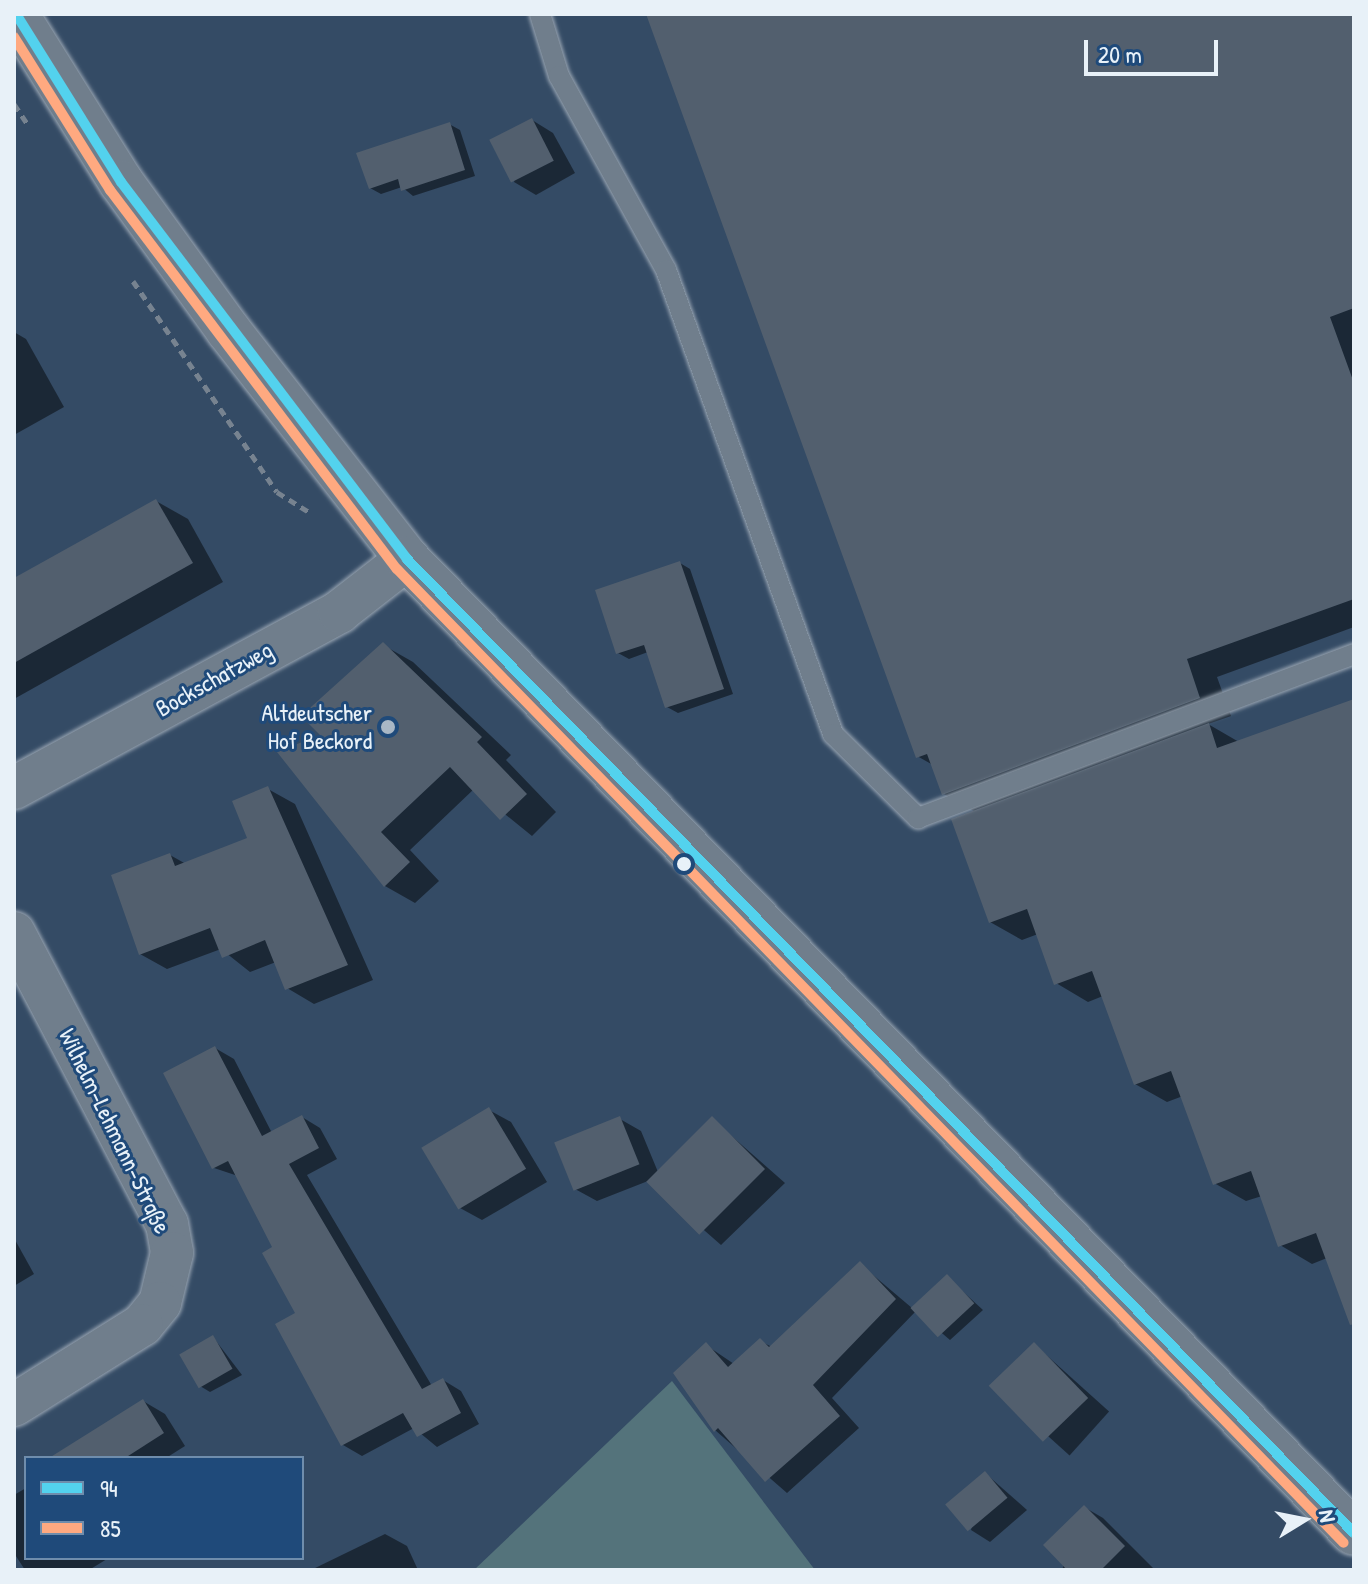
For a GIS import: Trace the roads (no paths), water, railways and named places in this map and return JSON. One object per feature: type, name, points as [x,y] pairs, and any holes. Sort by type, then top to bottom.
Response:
[{"type":"main road","points":[[16,14],[184,268],[407,559],[1354,1533]]},
{"type":"street","name":"Bockschatzweg","points":[[14,788],[339,612],[407,559]]},
{"type":"street","name":"Wilhelm-Lehmann-Straße","points":[[14,933],[167,1224],[172,1253],[160,1303],[142,1325],[14,1405]]},
{"type":"lane","points":[[540,14],[559,76],[666,270],[833,734],[918,818],[1354,654]]},
{"type":"place","name":"Altdeutscher Hof Beckord","points":[[388,727]]}]
